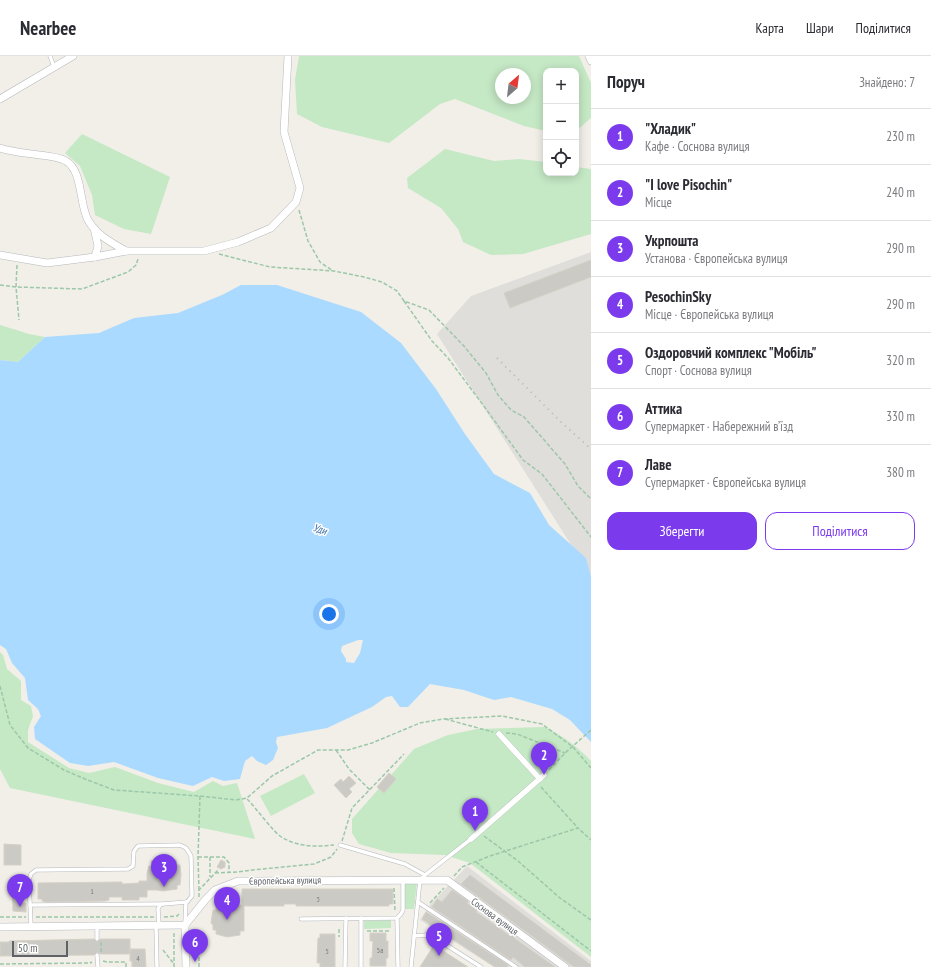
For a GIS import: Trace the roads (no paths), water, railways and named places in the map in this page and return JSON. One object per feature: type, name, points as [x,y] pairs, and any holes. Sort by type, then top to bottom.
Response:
[{"type":"street","points":[[0,99],[73,56]]},
{"type":"street","points":[[0,255],[47,263],[95,257],[126,251],[204,251],[238,242],[271,228],[296,202],[300,188],[284,132],[288,56]]},
{"type":"street","points":[[589,56],[591,61]]},
{"type":"street","points":[[0,148],[54,157],[64,160],[70,164],[75,172],[84,212],[94,228],[103,237],[126,251]]},
{"type":"street","points":[[94,228],[98,246],[95,257]]},
{"type":"street","points":[[471,839],[540,779],[500,734]]},
{"type":"street","name":"Європейська вулиця","points":[[185,924],[215,890],[238,881],[403,880],[422,877]]},
{"type":"street","name":"Соснова вулиця","points":[[422,877],[447,880],[565,967]]},
{"type":"street","points":[[0,927],[185,924],[186,967]]},
{"type":"lane","points":[[50,56],[54,67]]},
{"type":"lane","points":[[411,967],[422,877],[471,839]]},
{"type":"lane","points":[[30,905],[163,904],[186,902],[192,895],[192,856],[186,848],[180,845],[138,846],[134,851],[133,866],[128,869],[36,870],[29,877],[30,917],[31,926]]},
{"type":"lane","points":[[340,845],[405,864],[422,877]]},
{"type":"lane","points":[[301,919],[396,918],[402,914],[403,910],[403,880]]},
{"type":"lane","points":[[185,924],[186,902]]},
{"type":"lane","points":[[418,902],[516,967]]},
{"type":"lane","points":[[154,904],[158,906],[159,917],[157,967]]},
{"type":"lane","points":[[158,909],[160,905],[163,904]]},
{"type":"lane","points":[[345,967],[346,918]]},
{"type":"lane","points":[[361,918],[361,967]]},
{"type":"lane","points":[[396,918],[398,967]]},
{"type":"lane","points":[[97,925],[97,939]]},
{"type":"lane","points":[[414,936],[432,936],[481,967]]},
{"type":"lane","points":[[98,967],[99,955]]},
{"type":"water","name":"Уди","points":[[241,285],[277,285],[361,312],[401,343],[436,389],[465,434],[494,474],[530,493],[549,525],[586,558],[591,577],[591,742],[570,720],[552,709],[511,697],[494,700],[464,690],[430,684],[408,707],[400,707],[392,696],[386,697],[372,707],[327,728],[277,737],[276,742],[278,748],[273,760],[266,765],[257,761],[252,756],[245,761],[240,779],[224,781],[212,777],[193,786],[158,778],[114,762],[88,766],[70,763],[35,739],[34,727],[41,716],[38,709],[28,700],[25,678],[12,663],[6,649],[0,645],[0,360],[18,362],[45,337],[99,333],[134,318],[178,313],[222,295]],"holes":[[[358,640],[363,640],[360,653],[354,663],[346,662],[346,659],[341,651],[342,646]]]},
{"type":"railway","points":[[497,358],[562,423],[591,449]]},
{"type":"place","name":"\"I love Pisochin\"","points":[[544,775]]},
{"type":"place","name":"\"Хладик\"","points":[[475,831]]},
{"type":"place","name":"Укрпошта","points":[[164,887]]},
{"type":"place","name":"Лаве","points":[[20,907]]},
{"type":"place","name":"PesochinSky","points":[[227,920]]},
{"type":"place","name":"Оздоровчий комплекс \"Мобіль\"","points":[[439,956]]},
{"type":"place","name":"Аттика","points":[[195,962]]}]
